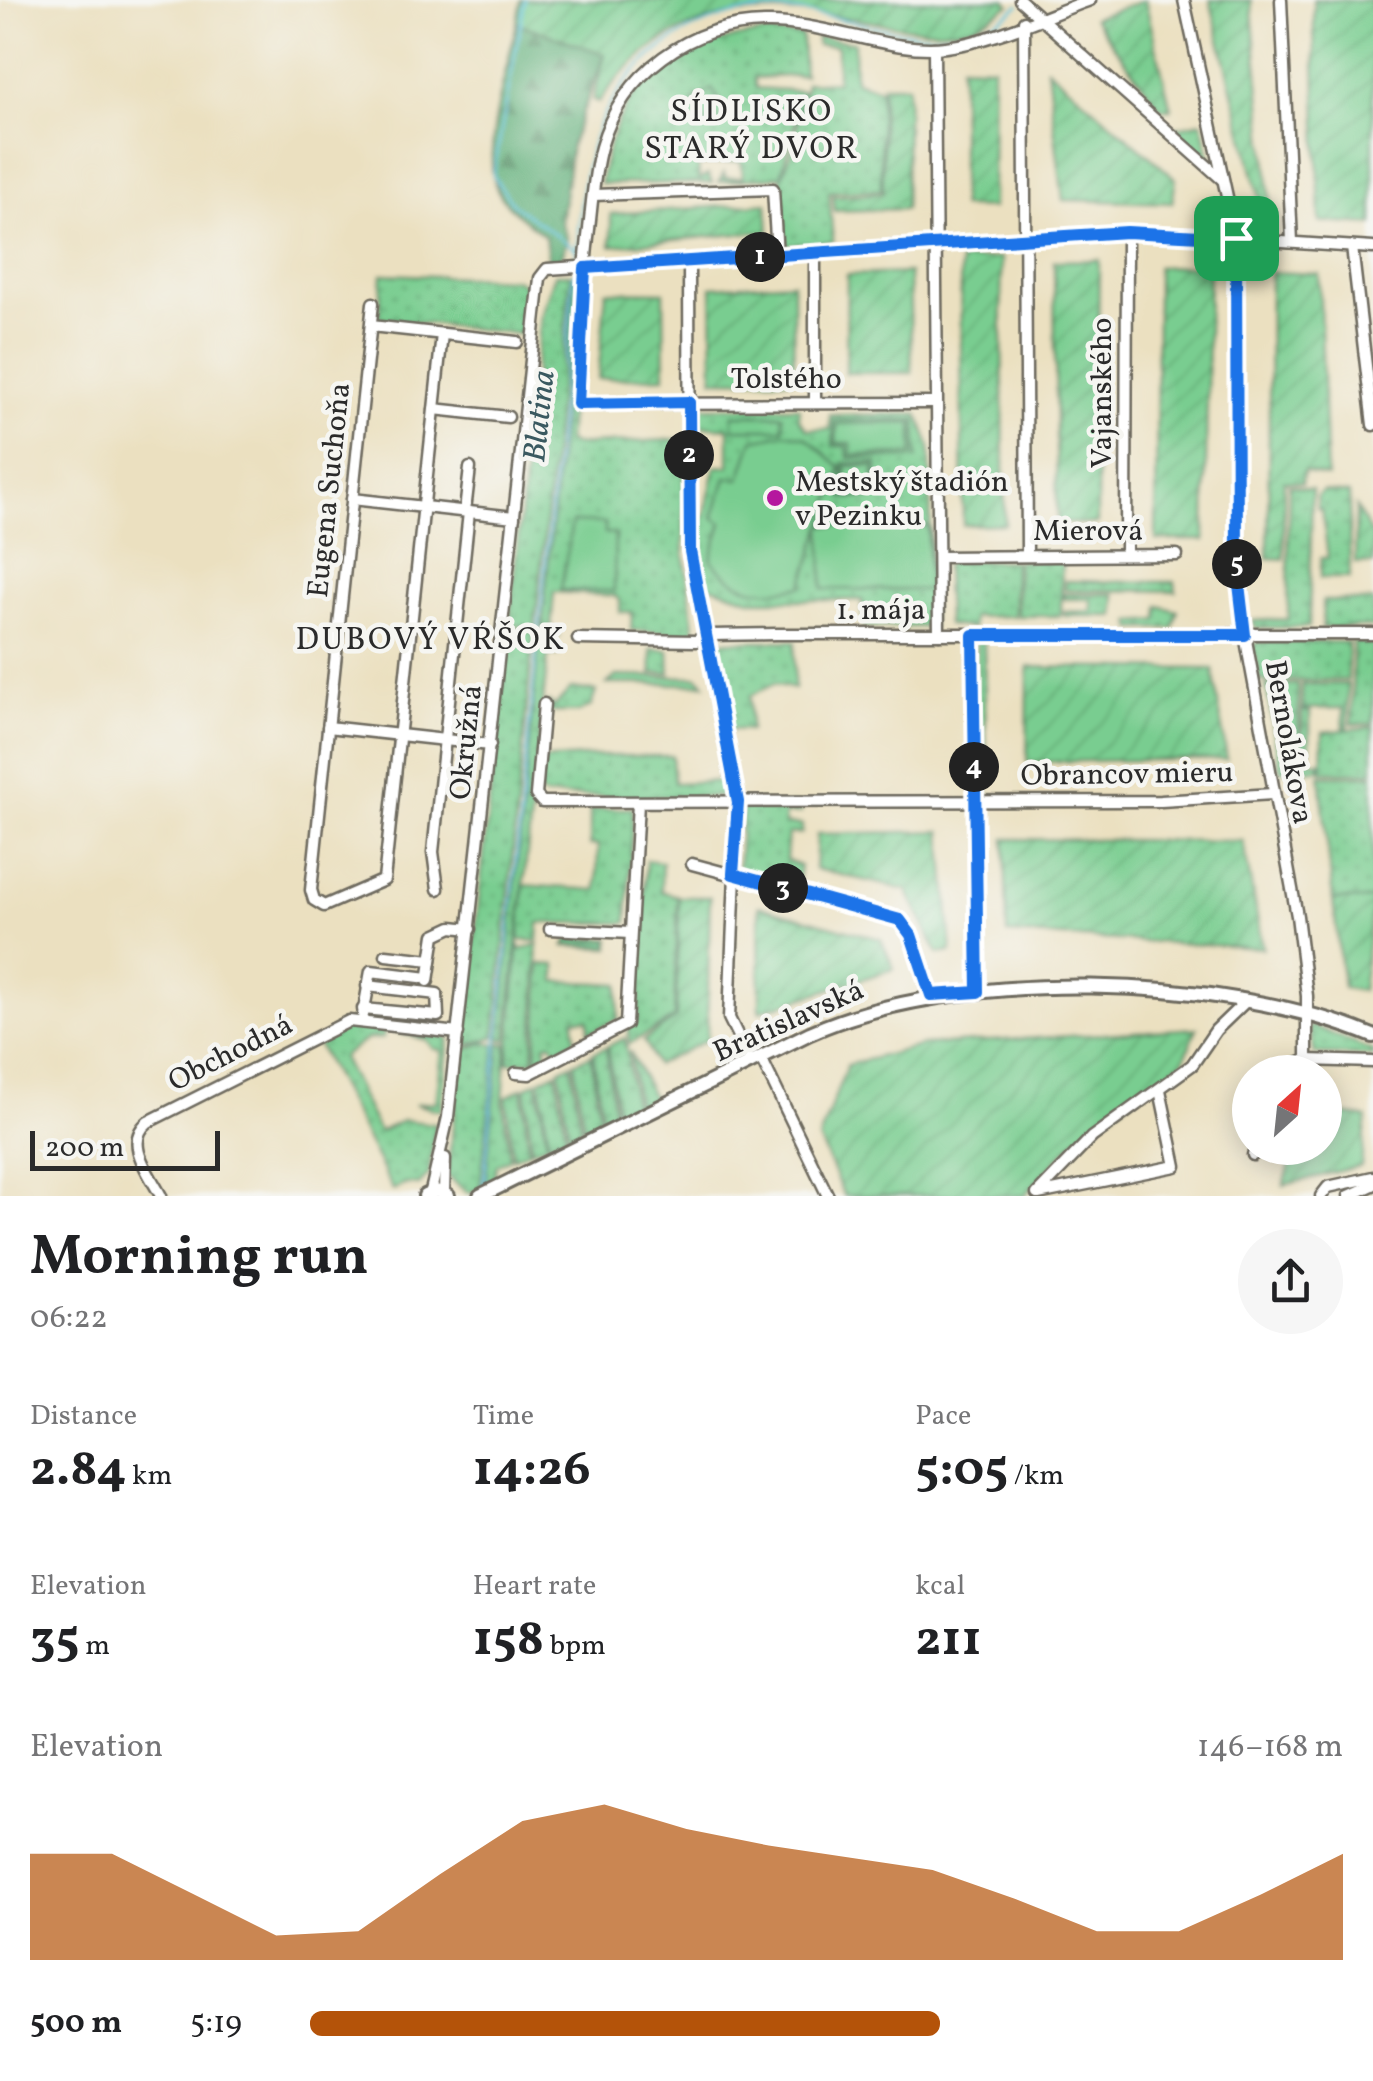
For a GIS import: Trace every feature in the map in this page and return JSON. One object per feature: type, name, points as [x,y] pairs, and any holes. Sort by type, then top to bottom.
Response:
[{"type":"main road","name":"Bratislavská","points":[[486,1193],[848,1016],[931,995],[1076,988],[1245,1002],[1308,1012],[1373,1036]]},
{"type":"street","points":[[1090,0],[989,37],[934,48],[767,22],[698,36],[658,60],[625,96],[606,132],[578,268],[1127,232],[1373,248]]},
{"type":"street","name":"Bernolákova","points":[[1184,0],[1236,238],[1237,567],[1245,635],[1297,916],[1308,1012],[1307,1055]]},
{"type":"street","points":[[1281,0],[1292,242]]},
{"type":"street","points":[[1024,3],[1224,181]]},
{"type":"street","points":[[1024,22],[1027,554]]},
{"type":"street","points":[[934,48],[939,634]]},
{"type":"street","points":[[593,196],[773,189],[777,256]]},
{"type":"street","name":"Vajanského","points":[[1126,554],[1127,232]]},
{"type":"street","points":[[1352,247],[1372,421]]},
{"type":"street","points":[[815,252],[815,402]]},
{"type":"street","points":[[689,263],[690,551],[738,802],[729,1018],[756,1060],[828,1196]]},
{"type":"street","name":"Okružná","points":[[437,1194],[470,929],[540,278],[552,266],[578,268]]},
{"type":"street","name":"Tolstého","points":[[578,268],[578,404],[935,403]]},
{"type":"street","name":"Eugena Suchoňa","points":[[373,303],[311,895],[320,904],[333,905],[380,884],[384,877],[399,735]]},
{"type":"street","points":[[371,326],[516,342]]},
{"type":"street","points":[[399,735],[442,334]]},
{"type":"street","points":[[434,409],[508,418]]},
{"type":"street","points":[[438,888],[433,852],[470,468]]},
{"type":"street","points":[[352,498],[514,517]]},
{"type":"street","name":"Mierová","points":[[938,557],[1178,555]]},
{"type":"street","name":"1. mája","points":[[578,638],[696,641],[939,634],[1373,634]]},
{"type":"street","points":[[973,635],[978,992]]},
{"type":"street","name":"Obrancov mieru","points":[[544,704],[538,800],[1181,801],[1274,794]]},
{"type":"street","points":[[328,727],[490,745]]},
{"type":"street","points":[[516,1073],[528,1074],[623,1029],[638,803]]},
{"type":"street","points":[[692,864],[900,920],[911,935],[931,995]]},
{"type":"street","points":[[367,986],[427,992],[434,938],[452,927],[470,929]]},
{"type":"street","points":[[550,929],[630,933]]},
{"type":"street","points":[[386,955],[431,960]]},
{"type":"street","points":[[363,1015],[372,970],[428,978]]},
{"type":"street","name":"Obchodná","points":[[161,1196],[136,1146],[140,1129],[363,1015],[438,1016],[440,997],[427,992]]},
{"type":"street","points":[[1038,1194],[1092,1137],[1192,1065],[1216,1030],[1245,1002]]},
{"type":"street","points":[[418,1028],[420,1014]]},
{"type":"street","name":"Obchodná","points":[[363,1015],[458,1033]]},
{"type":"street","points":[[1342,1061],[1373,1062]]},
{"type":"street","points":[[1038,1194],[1176,1166],[1160,1090]]},
{"type":"street","points":[[1321,1196],[1325,1189],[1337,1192],[1373,1177]]},
{"type":"street","points":[[1349,1196],[1373,1186]]},
{"type":"green space","points":[[521,0],[1006,0],[1010,5],[985,21],[946,30],[795,13],[757,12],[722,17],[689,27],[657,44],[627,68],[599,102],[593,100],[605,54],[517,23]]},
{"type":"green space","points":[[1145,0],[1171,109],[1161,109],[1093,18]]},
{"type":"green space","points":[[1210,0],[1251,0],[1271,204],[1261,204]]},
{"type":"green space","points":[[1313,0],[1373,0],[1373,225],[1320,222]]},
{"type":"green space","points":[[517,23],[605,54],[571,144],[561,223],[567,238],[561,262],[548,261],[545,236],[509,205],[493,178],[493,135]]},
{"type":"green space","points":[[767,33],[802,36],[804,75],[754,78],[756,88],[803,91],[781,176],[719,182],[724,173],[725,178],[743,177],[741,161],[698,165],[699,180],[708,175],[712,183],[600,184],[619,119],[634,94],[653,74],[702,47]]},
{"type":"green space","points":[[817,37],[854,42],[855,81],[880,89],[881,190],[829,192],[833,242],[781,245],[777,191],[793,147],[806,83],[837,81],[837,46],[817,45]]},
{"type":"green space","points":[[961,65],[993,66],[992,208],[961,207]]},
{"type":"green space","points":[[1047,68],[1176,179],[1172,203],[1063,200]]},
{"type":"green space","points":[[882,85],[908,85],[905,209],[835,211],[833,196],[883,193]]},
{"type":"green space","points":[[712,89],[729,114],[706,123],[692,102]]},
{"type":"green space","points":[[1202,122],[1211,162],[1173,128]]},
{"type":"green space","points":[[767,203],[769,231],[611,246],[611,214]]},
{"type":"green space","points":[[1001,258],[1005,524],[963,525],[960,260]]},
{"type":"green space","points":[[1099,260],[1097,524],[1057,523],[1054,261]]},
{"type":"green space","points":[[1209,265],[1205,540],[1156,540],[1157,267]]},
{"type":"green space","points":[[1270,272],[1319,274],[1327,477],[1304,471],[1302,483],[1284,481],[1284,559],[1268,558]]},
{"type":"green space","points":[[576,273],[581,274],[567,441],[572,445],[684,439],[684,551],[695,634],[631,630],[632,612],[620,612],[620,600],[614,596],[554,592],[551,628],[542,628]]},
{"type":"green space","points":[[909,273],[912,373],[846,373],[847,275]]},
{"type":"green space","points":[[382,274],[516,279],[525,285],[520,334],[379,318]]},
{"type":"green space","points":[[555,274],[571,274],[535,628],[509,625],[541,314]]},
{"type":"green space","points":[[793,282],[794,380],[713,379],[712,287]]},
{"type":"green space","points":[[606,291],[664,292],[665,377],[598,379]]},
{"type":"green space","points":[[700,407],[799,407],[799,419],[807,429],[830,429],[830,415],[918,414],[930,445],[931,627],[863,627],[862,600],[753,600],[704,584],[698,548],[699,518],[704,518],[715,467],[729,466],[729,428],[698,426]]},
{"type":"green space","points":[[733,415],[783,415],[783,429],[733,429]]},
{"type":"green space","points":[[834,420],[916,420],[917,458],[848,458],[847,446],[833,446]]},
{"type":"green space","points":[[913,423],[913,454],[851,455],[851,443],[836,443],[837,424]]},
{"type":"green space","name":"Mestský štadión v Pezinku","points":[[786,433],[806,437],[841,468],[823,525],[928,526],[928,590],[823,589],[822,526],[802,586],[752,588],[720,570],[711,559],[722,523],[713,517],[726,478],[740,479],[753,440]]},
{"type":"green space","points":[[843,463],[877,463],[877,498],[843,498]]},
{"type":"green space","points":[[846,466],[874,466],[874,495],[846,495]]},
{"type":"green space","points":[[1289,485],[1312,489],[1309,627],[1256,628],[1251,621],[1288,619]]},
{"type":"green space","points":[[1323,491],[1349,494],[1350,578],[1321,578],[1321,558],[1328,558],[1317,496]]},
{"type":"green space","points":[[1356,507],[1373,537],[1373,564],[1355,563]]},
{"type":"green space","points":[[572,522],[605,523],[605,533],[615,534],[614,591],[561,590]]},
{"type":"green space","points":[[949,561],[1014,561],[1014,616],[972,617],[972,628],[947,625],[945,567]]},
{"type":"green space","points":[[1017,561],[1062,561],[1061,616],[1017,616]]},
{"type":"green space","points":[[1065,581],[1175,582],[1176,591],[1065,590]]},
{"type":"green space","points":[[1064,594],[1115,594],[1115,616],[1065,616],[1064,612],[1092,611],[1091,599],[1064,599]]},
{"type":"green space","points":[[1323,601],[1373,601],[1373,627],[1322,628]]},
{"type":"green space","points":[[1159,606],[1178,611],[1173,628],[1133,629],[1132,622],[1158,620]]},
{"type":"green space","points":[[508,629],[534,632],[495,1037],[463,1046]]},
{"type":"green space","points":[[540,633],[561,636],[548,639],[548,649],[557,655],[548,656],[507,1040],[500,1039]]},
{"type":"green space","points":[[714,641],[795,641],[794,689],[774,684],[750,696],[750,730],[729,729]]},
{"type":"green space","points":[[976,641],[984,641],[987,794],[978,794]]},
{"type":"green space","points":[[1257,642],[1348,642],[1348,680],[1260,681],[1253,646]]},
{"type":"green space","points":[[1353,642],[1373,644],[1373,724],[1352,724]]},
{"type":"green space","points":[[651,649],[669,650],[670,673],[652,673]]},
{"type":"green space","points":[[1028,667],[1213,669],[1227,759],[1027,762]]},
{"type":"green space","points":[[616,676],[698,677],[705,684],[607,684]]},
{"type":"green space","points":[[1298,684],[1300,771],[1280,770],[1266,685]]},
{"type":"green space","points":[[1302,684],[1348,684],[1348,731],[1344,731],[1343,708],[1302,709]]},
{"type":"green space","points":[[571,689],[596,691],[591,706],[579,712],[547,712],[549,702],[554,707]]},
{"type":"green space","points":[[1302,711],[1310,711],[1310,761],[1320,762],[1320,769],[1302,770]]},
{"type":"green space","points":[[1373,727],[1373,772],[1322,772],[1323,732]]},
{"type":"green space","points":[[672,756],[674,783],[719,781],[718,766],[725,766],[731,797],[543,796],[539,792],[541,760]]},
{"type":"green space","points":[[1373,775],[1373,899],[1333,900],[1320,776]]},
{"type":"green space","points":[[801,804],[801,813],[784,814],[785,824],[802,825],[802,833],[788,834],[786,860],[800,866],[797,887],[738,872],[742,808]]},
{"type":"green space","points":[[633,808],[627,923],[539,923],[538,941],[519,940],[524,885],[597,890],[598,845],[590,845],[590,810]]},
{"type":"green space","points":[[942,831],[952,952],[938,954],[907,890],[815,869],[817,834]]},
{"type":"green space","points":[[1005,839],[1243,841],[1263,948],[1007,934]]},
{"type":"green space","points":[[646,860],[662,862],[661,891],[678,896],[674,1018],[629,1044],[629,1022],[638,1021]]},
{"type":"green space","points":[[679,897],[710,897],[707,1040],[656,1065],[644,1040],[676,1018]]},
{"type":"green space","points":[[1373,899],[1362,991],[1343,988],[1333,900]]},
{"type":"green space","points":[[759,906],[881,939],[894,969],[760,1011]]},
{"type":"green space","points":[[571,933],[575,938],[610,939],[610,948],[565,946]]},
{"type":"green space","points":[[519,943],[521,950],[538,944],[533,1061],[508,1063]]},
{"type":"green space","points":[[540,964],[556,965],[556,981],[619,984],[618,1019],[589,1033],[588,1019],[574,1019],[575,1040],[555,1051],[552,1043],[545,1045],[547,1054],[536,1061]]},
{"type":"green space","points":[[352,1024],[384,1030],[383,1038],[367,1039],[342,1057],[379,1132],[404,1120],[435,1124],[429,1174],[419,1185],[406,1184],[393,1190],[316,1041]]},
{"type":"green space","points":[[1309,1027],[1373,1051],[1373,1056],[1315,1054]]},
{"type":"green space","points":[[1197,1028],[1184,1060],[1074,1141],[1024,1196],[844,1196],[819,1139],[847,1065],[923,1045]]},
{"type":"green space","points":[[396,1032],[449,1038],[441,1111],[415,1104],[436,1102],[442,1050],[434,1049],[427,1040]]},
{"type":"green space","points":[[625,1038],[634,1107],[617,1115],[608,1046]]},
{"type":"green space","points":[[485,1042],[496,1044],[480,1189],[468,1193],[447,1176],[462,1051]]},
{"type":"green space","points":[[500,1043],[507,1044],[503,1101],[510,1158],[497,1165],[492,1184],[485,1187]]},
{"type":"green space","points":[[606,1047],[614,1116],[603,1121],[593,1053]]},
{"type":"green space","points":[[630,1051],[653,1098],[637,1106]]},
{"type":"green space","points":[[591,1055],[600,1121],[584,1128],[574,1063]]},
{"type":"green space","points":[[571,1064],[581,1129],[569,1135],[559,1070]]},
{"type":"green space","points":[[556,1072],[566,1136],[549,1143],[540,1080]]},
{"type":"green space","points":[[537,1081],[547,1144],[532,1150],[525,1088]]},
{"type":"green space","points":[[522,1088],[529,1151],[513,1158],[506,1097]]},
{"type":"green space","points":[[1342,1114],[1367,1118],[1361,1166],[1284,1185],[1290,1165],[1342,1165]]},
{"type":"waterway","points":[[525,0],[493,176],[514,205],[577,250]]},
{"type":"waterway","name":"Blatina","points":[[575,265],[585,172],[599,125],[637,68],[692,29],[723,17],[757,11],[793,11],[910,34],[939,35],[967,32],[994,23],[1019,5]]},
{"type":"waterway","name":"Blatina","points":[[483,1191],[574,273]]},
{"type":"place","name":"Mestský štadión v Pezinku","points":[[775,498]]},
{"type":"district","name":"SÍDLISKO STARÝ DVOR","points":[[752,128]]},
{"type":"district","name":"DUBOVÝ VŔŠOK","points":[[431,638]]},
{"type":"route","points":[[1127,232],[1236,238],[1237,567],[1245,635],[973,635],[978,992],[931,995],[911,935],[900,920],[733,874],[738,802],[690,551],[689,402],[578,404],[585,268],[1024,236],[1127,232]]}]
